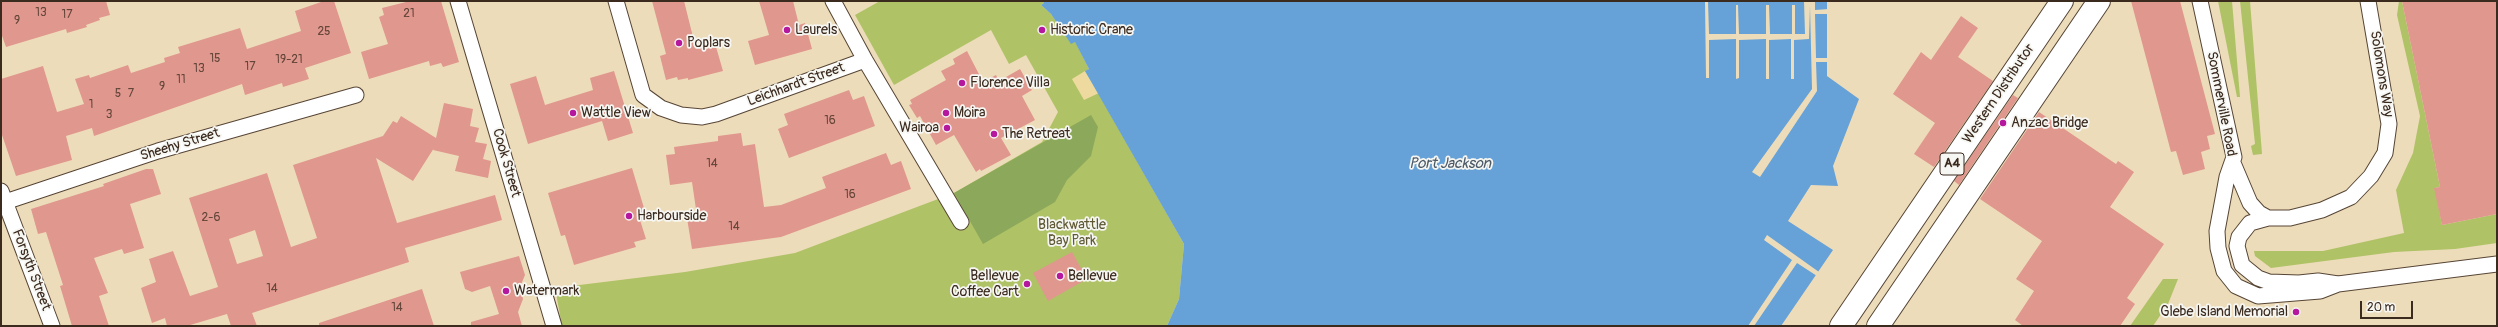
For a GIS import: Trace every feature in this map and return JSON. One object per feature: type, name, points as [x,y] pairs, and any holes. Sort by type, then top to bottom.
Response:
[{"type":"highway","name":"Western Distributor","points":[[1841,326],[2062,1]]},
{"type":"highway","name":"A4","points":[[1878,326],[2099,1]]},
{"type":"street","name":"Cook Street","points":[[458,1],[554,326]]},
{"type":"street","name":"Leichhardt Street","points":[[616,1],[644,95],[661,108],[681,115],[702,117],[716,114],[865,60]]},
{"type":"street","points":[[833,1],[865,60],[961,222]]},
{"type":"street","name":"Sommerville Road","points":[[2200,1],[2233,151],[2233,163],[2227,177],[2217,231],[2220,260],[2228,278],[2243,291],[2268,297],[2320,291],[2338,284],[2497,264]]},
{"type":"street","name":"Solomons Way","points":[[2268,218],[2290,218],[2322,210],[2351,197],[2371,176],[2385,153],[2389,124],[2368,1]]},
{"type":"street","name":"Sheehy Street","points":[[3,196],[356,95]]},
{"type":"street","points":[[2233,163],[2250,203],[2259,213],[2268,218]]},
{"type":"street","name":"Forsyth Street","points":[[3,196],[52,326]]},
{"type":"street","name":"Sommerville Road","points":[[2268,218],[2250,223],[2239,237],[2238,256],[2242,265],[2249,272],[2269,282],[2299,283],[2318,281],[2338,284]]},
{"type":"green space","name":"Blackwattle Bay Park","points":[[880,1],[1042,1],[1044,3],[1041,5],[1051,14],[1071,43],[1075,41],[1089,69],[1086,71],[1184,244],[1179,299],[1167,326],[562,326],[555,288],[685,272],[795,253],[954,193],[1042,142],[1058,112],[1026,55],[1009,64],[991,30],[894,85],[855,15]]},
{"type":"green space","points":[[2218,1],[2232,1],[2240,97],[2237,97]]},
{"type":"green space","points":[[2240,1],[2250,1],[2262,154],[2253,155],[2251,146],[2255,144]]},
{"type":"green space","points":[[2399,1],[2402,1],[2440,187],[2435,188],[2442,225],[2497,214],[2497,243],[2455,249],[2394,252],[2271,268],[2255,256],[2254,251],[2323,251],[2404,233],[2396,190],[2413,153],[2420,116],[2397,15]]},
{"type":"green space","points":[[1091,115],[1098,127],[1091,156],[1067,180],[1055,202],[983,244],[954,193]]},
{"type":"green space","points":[[2163,279],[2178,279],[2168,304],[2153,326],[2130,326]]},
{"type":"sand","points":[[1085,71],[1099,93],[1084,100],[1072,79]]},
{"type":"water","name":"Port Jackson","points":[[1042,1],[1827,1],[1827,76],[1859,99],[1833,166],[1838,186],[1811,185],[1788,221],[1833,250],[1781,326],[1167,326],[1179,299],[1184,244],[1085,71],[1089,69],[1075,42],[1071,44],[1051,14],[1041,5],[1044,3]]},
{"type":"pier","points":[[1705,1],[1708,1],[1709,34],[1736,34],[1736,5],[1738,5],[1739,34],[1766,34],[1766,5],[1769,5],[1770,34],[1792,34],[1792,5],[1795,5],[1795,34],[1805,34],[1804,1],[1815,1],[1815,10],[1829,9],[1829,14],[1815,14],[1816,58],[1827,58],[1827,62],[1816,62],[1817,91],[1760,177],[1752,172],[1812,89],[1810,6],[1809,39],[1794,40],[1794,79],[1791,79],[1791,39],[1769,40],[1769,79],[1766,79],[1766,39],[1739,40],[1739,78],[1736,79],[1736,39],[1709,40],[1709,78],[1706,78]]},
{"type":"pier","points":[[1767,235],[1819,272],[1817,276],[1797,263],[1754,326],[1748,326],[1792,260],[1764,240]]},
{"type":"building","points":[[1,1],[106,1],[110,15],[99,18],[100,20],[86,25],[87,27],[67,33],[66,29],[6,47],[1,33]]},
{"type":"building","points":[[324,1],[334,1],[351,53],[305,68],[309,79],[283,87],[282,83],[245,95],[242,84],[94,136],[92,128],[66,136],[72,160],[16,176],[1,132],[1,79],[43,66],[57,112],[84,104],[75,79],[89,75],[90,78],[128,65],[131,73],[165,62],[164,58],[180,53],[178,47],[240,28],[247,49],[301,31],[295,11]]},
{"type":"building","points":[[410,1],[441,1],[459,62],[443,67],[441,63],[430,66],[429,61],[369,79],[361,52],[388,44],[379,17],[384,15],[382,8]]},
{"type":"building","name":"Poplars","points":[[652,1],[684,1],[695,45],[714,40],[723,71],[688,80],[688,78],[678,80],[677,77],[666,80],[660,56],[666,54]]},
{"type":"building","name":"Laurels","points":[[759,1],[793,1],[799,25],[805,23],[812,49],[755,65],[748,41],[769,35]]},
{"type":"building","points":[[2131,1],[2180,1],[2215,134],[2207,136],[2210,149],[2201,152],[2205,169],[2183,175],[2176,151],[2171,152]]},
{"type":"building","points":[[2402,1],[2497,1],[2497,214],[2442,225],[2434,188],[2440,187]]},
{"type":"building","points":[[1961,16],[1978,28],[1958,57],[1993,81],[1934,167],[1914,154],[1935,123],[1893,94],[1921,52],[1931,60]]},
{"type":"building","points":[[967,51],[983,82],[996,75],[999,81],[1020,69],[1032,90],[1022,96],[1035,120],[1001,138],[1011,155],[981,171],[980,169],[976,172],[954,135],[936,145],[920,116],[917,118],[909,105],[912,104],[910,100],[946,80],[941,71],[955,64],[953,59]]},
{"type":"building","name":"Wattle View","points":[[614,71],[633,133],[608,141],[602,121],[528,144],[510,84],[536,76],[545,105],[593,90],[590,78]]},
{"type":"building","points":[[849,90],[853,100],[864,96],[875,126],[789,158],[778,129],[788,125],[784,114]]},
{"type":"building","points":[[2013,95],[2018,98],[1959,185],[1954,181]]},
{"type":"building","points":[[444,103],[473,109],[470,126],[479,128],[475,142],[487,144],[483,159],[491,161],[488,178],[455,171],[459,156],[433,150],[434,148],[413,181],[376,158],[397,223],[495,195],[502,220],[405,248],[409,262],[252,313],[257,326],[231,326],[227,314],[187,326],[167,326],[165,318],[152,323],[141,288],[156,282],[149,259],[173,251],[190,296],[218,287],[189,198],[267,173],[291,247],[317,238],[293,165],[383,136],[393,121],[397,123],[401,116],[436,138]],"holes":[[[255,230],[263,256],[237,264],[229,239]]]},
{"type":"building","points":[[2039,112],[2116,164],[2118,161],[2134,172],[2110,207],[2164,244],[2127,298],[2135,304],[2120,326],[2023,326],[2015,320],[2034,291],[2016,279],[2042,241],[1980,199]]},
{"type":"building","points":[[741,133],[743,146],[755,144],[764,207],[781,205],[826,188],[822,177],[886,153],[891,165],[901,161],[911,189],[781,237],[692,249],[687,218],[697,216],[692,182],[670,185],[666,155],[675,154],[674,147],[718,141],[718,136]]},
{"type":"building","name":"Harbourside","points":[[632,168],[647,218],[640,220],[646,239],[634,242],[636,247],[574,265],[565,235],[561,236],[548,193]]},
{"type":"building","points":[[146,169],[153,169],[161,194],[130,204],[144,248],[124,254],[122,249],[94,258],[108,293],[99,296],[109,326],[72,326],[60,286],[63,285],[46,232],[38,234],[31,209],[104,186],[103,184]]},
{"type":"building","name":"Bellevue","points":[[1072,252],[1087,279],[1048,301],[1033,273]]},
{"type":"building","name":"Watermark","points":[[519,256],[525,275],[520,287],[523,299],[518,312],[522,326],[471,326],[471,322],[499,314],[490,286],[472,292],[465,289],[460,272]]},
{"type":"building","points":[[422,289],[434,326],[319,326],[319,323]]},
{"type":"place","name":"Laurels","points":[[787,30]]},
{"type":"place","name":"Historic Crane","points":[[1042,30]]},
{"type":"place","name":"Poplars","points":[[679,43]]},
{"type":"place","name":"Florence Villa","points":[[962,83]]},
{"type":"place","name":"Wattle View","points":[[573,113]]},
{"type":"place","name":"Moira","points":[[946,113]]},
{"type":"place","name":"Anzac Bridge","points":[[2003,123]]},
{"type":"place","name":"Wairoa","points":[[947,128]]},
{"type":"place","name":"The Retreat","points":[[994,134]]},
{"type":"place","name":"Harbourside","points":[[629,216]]},
{"type":"place","name":"Bellevue","points":[[1060,276]]},
{"type":"place","name":"Bellevue Coffee Cart","points":[[1027,284]]},
{"type":"place","name":"Watermark","points":[[506,291]]},
{"type":"place","name":"Glebe Island Memorial","points":[[2296,312]]}]
